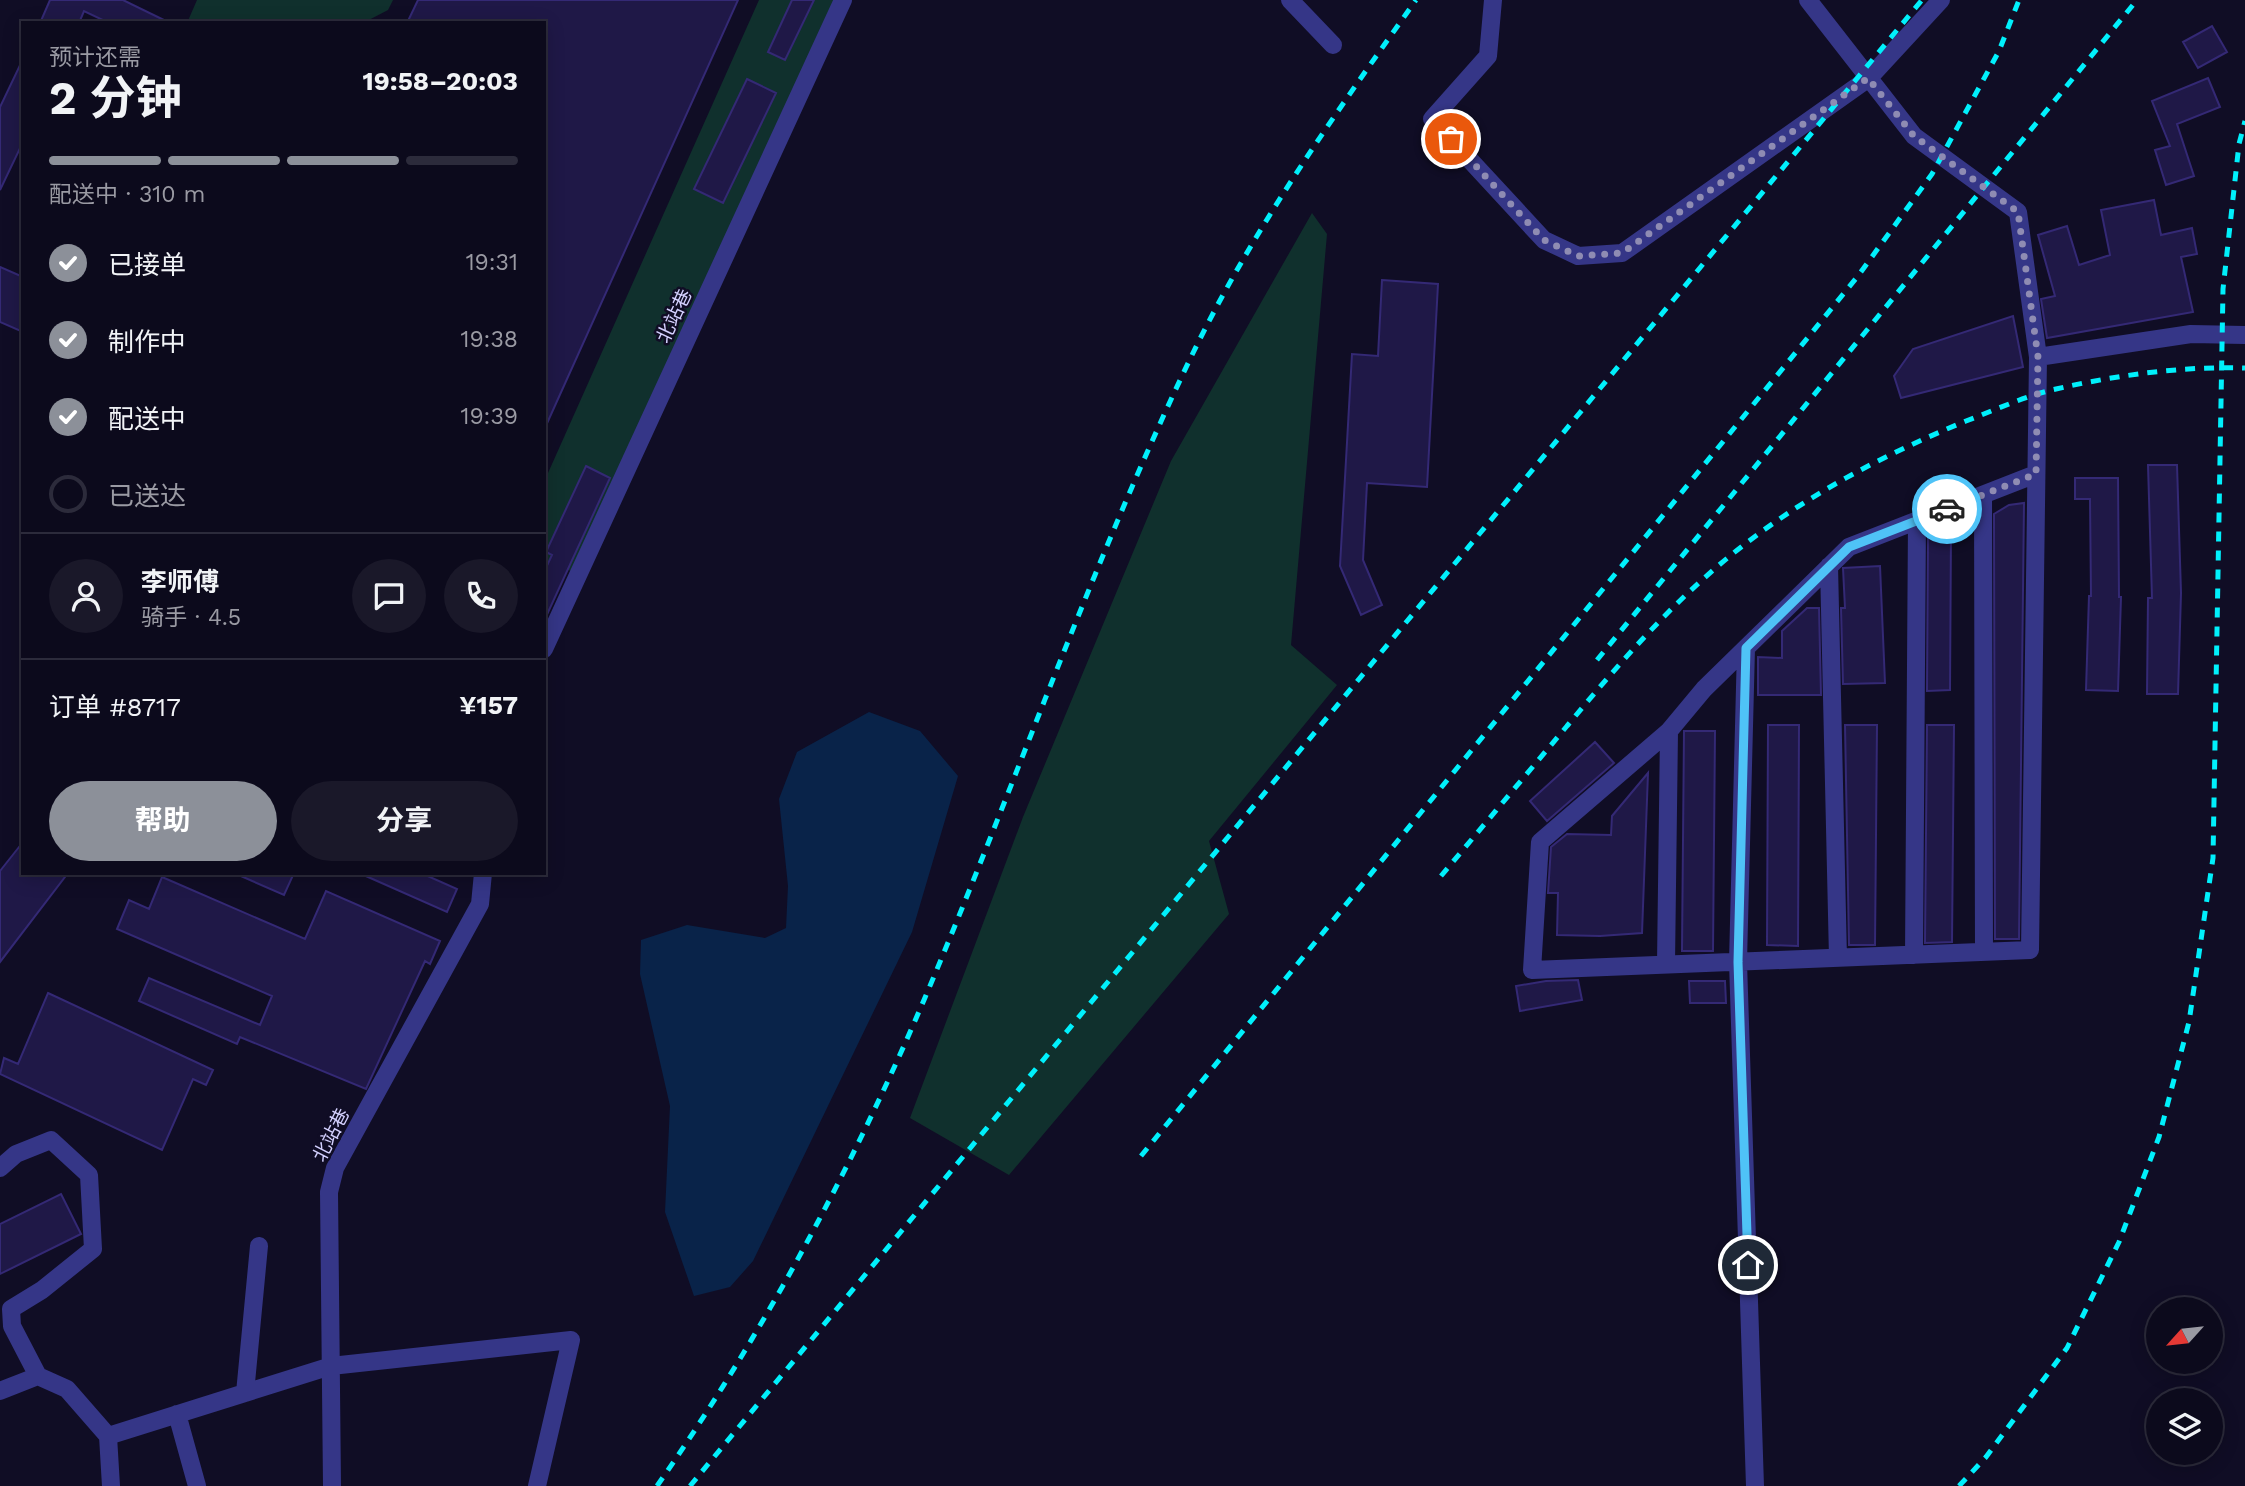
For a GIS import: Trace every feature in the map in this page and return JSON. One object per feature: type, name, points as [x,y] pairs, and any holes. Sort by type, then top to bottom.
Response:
[{"type":"street","name":"北站巷","points":[[546,645],[843,0]]},
{"type":"street","points":[[1290,0],[1333,44]]},
{"type":"street","points":[[1493,0],[1488,57],[1432,119],[1544,240],[1578,256],[1622,253],[1868,78],[1941,0]]},
{"type":"street","points":[[1808,0],[1914,136],[2018,212],[2038,357],[2030,950],[1532,970],[1539,842],[1670,731],[1704,689],[1849,547],[2036,474]]},
{"type":"street","points":[[2038,357],[2191,334],[2245,335]]},
{"type":"street","points":[[1983,495],[1984,952]]},
{"type":"street","points":[[1913,955],[1917,520]]},
{"type":"street","points":[[1829,566],[1838,958]]},
{"type":"street","points":[[1746,648],[1738,962],[1755,1486]]},
{"type":"street","points":[[1666,964],[1670,731]]},
{"type":"street","name":"北站巷","points":[[332,1486],[329,1192],[335,1168],[480,904],[483,875]]},
{"type":"street","points":[[0,1168],[16,1154],[51,1140],[89,1175],[93,1249],[42,1290],[11,1309],[12,1326],[38,1376],[67,1389],[108,1436],[111,1486]]},
{"type":"street","points":[[246,1393],[259,1246]]},
{"type":"street","points":[[108,1436],[331,1366],[571,1340],[537,1486]]},
{"type":"street","points":[[0,1391],[38,1376]]},
{"type":"street","points":[[177,1414],[197,1486]]},
{"type":"green space","points":[[197,0],[393,0],[388,10],[367,21],[188,21]]},
{"type":"green space","points":[[759,0],[843,0],[579,574],[546,562],[546,478]]},
{"type":"green space","points":[[1312,213],[1327,234],[1291,645],[1337,685],[1209,841],[1229,914],[1009,1175],[910,1118],[1023,817],[1171,461]]},
{"type":"water","points":[[869,712],[920,731],[958,776],[912,932],[753,1261],[730,1287],[694,1296],[665,1212],[670,1106],[640,974],[641,940],[687,925],[765,938],[786,928],[788,886],[779,799],[797,752]]},
{"type":"building","points":[[50,0],[123,0],[166,21],[105,21],[84,11],[80,21],[41,21]]},
{"type":"building","points":[[418,0],[738,0],[546,426],[546,21],[408,21]]},
{"type":"building","points":[[792,0],[814,0],[785,60],[768,52]]},
{"type":"building","points":[[2212,26],[2227,52],[2198,68],[2183,42]]},
{"type":"building","points":[[21,63],[21,146],[0,190],[0,107]]},
{"type":"building","points":[[2208,78],[2220,107],[2177,124],[2194,176],[2166,185],[2155,150],[2170,146],[2152,101]]},
{"type":"building","points":[[747,79],[776,93],[723,203],[694,189]]},
{"type":"building","points":[[2154,200],[2161,235],[2192,228],[2197,254],[2181,257],[2193,312],[2047,338],[2041,299],[2055,296],[2038,235],[2067,226],[2079,265],[2110,255],[2101,210]]},
{"type":"building","points":[[0,267],[21,276],[21,331],[0,322]]},
{"type":"building","points":[[1382,280],[1438,284],[1427,487],[1367,483],[1363,560],[1382,605],[1361,615],[1340,566],[1352,354],[1378,356]]},
{"type":"building","points":[[2013,316],[2023,367],[1901,398],[1894,376],[1913,349]]},
{"type":"building","points":[[2148,465],[2177,465],[2181,593],[2178,694],[2147,694],[2148,598],[2152,598]]},
{"type":"building","points":[[586,466],[610,478],[546,617],[546,568],[552,555],[546,552]]},
{"type":"building","points":[[2075,478],[2118,478],[2121,597],[2118,691],[2086,690],[2091,596],[2090,499],[2075,499]]},
{"type":"building","points":[[2024,503],[2019,939],[1995,939],[1994,514],[2009,505]]},
{"type":"building","points":[[1951,529],[1950,690],[1927,691],[1928,538]]},
{"type":"building","points":[[1880,566],[1885,683],[1843,684],[1843,568]]},
{"type":"building","points":[[1807,608],[1819,608],[1821,695],[1758,695],[1758,657],[1782,658],[1782,631]]},
{"type":"building","points":[[1768,725],[1799,725],[1798,946],[1767,945]]},
{"type":"building","points":[[1845,725],[1877,725],[1875,945],[1849,945]]},
{"type":"building","points":[[1927,725],[1954,725],[1952,942],[1925,943]]},
{"type":"building","points":[[1684,731],[1715,731],[1713,951],[1682,951]]},
{"type":"building","points":[[1595,742],[1614,763],[1547,821],[1530,801]]},
{"type":"building","points":[[1648,773],[1642,933],[1557,935],[1558,893],[1548,893],[1551,847],[1567,834],[1611,835],[1612,816]]},
{"type":"building","points":[[21,845],[21,875],[66,875],[0,962],[0,871]]},
{"type":"building","points":[[239,875],[293,875],[284,895]]},
{"type":"building","points":[[364,875],[426,875],[457,889],[447,912]]},
{"type":"building","points":[[162,877],[305,939],[326,891],[440,941],[430,964],[425,961],[366,1089],[240,1037],[237,1044],[139,1001],[149,978],[260,1025],[272,996],[117,929],[129,900],[149,909]]},
{"type":"building","points":[[1578,980],[1582,1000],[1520,1011],[1516,986]]},
{"type":"building","points":[[1689,981],[1725,981],[1726,1003],[1690,1003]]},
{"type":"building","points":[[48,993],[213,1070],[206,1085],[193,1079],[162,1150],[0,1074],[4,1058],[18,1064]]},
{"type":"building","points":[[61,1194],[81,1234],[0,1274],[0,1224]]},
{"type":"railway","points":[[657,1486],[733,1370],[803,1250],[896,1063],[958,919],[1120,514],[1216,308],[1296,173],[1416,0]]},
{"type":"railway","points":[[690,1486],[1922,0]]},
{"type":"railway","points":[[1141,1156],[1858,276],[1932,174],[1999,51],[2019,0]]},
{"type":"railway","points":[[1597,660],[2137,0]]},
{"type":"railway","points":[[1959,1486],[1986,1457],[2067,1348],[2119,1242],[2159,1137],[2189,1022],[2213,858],[2223,289],[2239,144],[2245,121]]},
{"type":"railway","points":[[1441,876],[1653,628],[1724,561],[1800,505],[1909,446],[2033,395],[2150,372],[2245,368]]},
{"type":"way so far","points":[[1451,139],[1544,240],[1578,256],[1622,253],[1868,78],[1914,136],[2018,212],[2038,357],[2036,474],[1947,509]]},
{"type":"route","points":[[1748,1265],[1738,962],[1746,648],[1849,547],[1947,509]]}]
